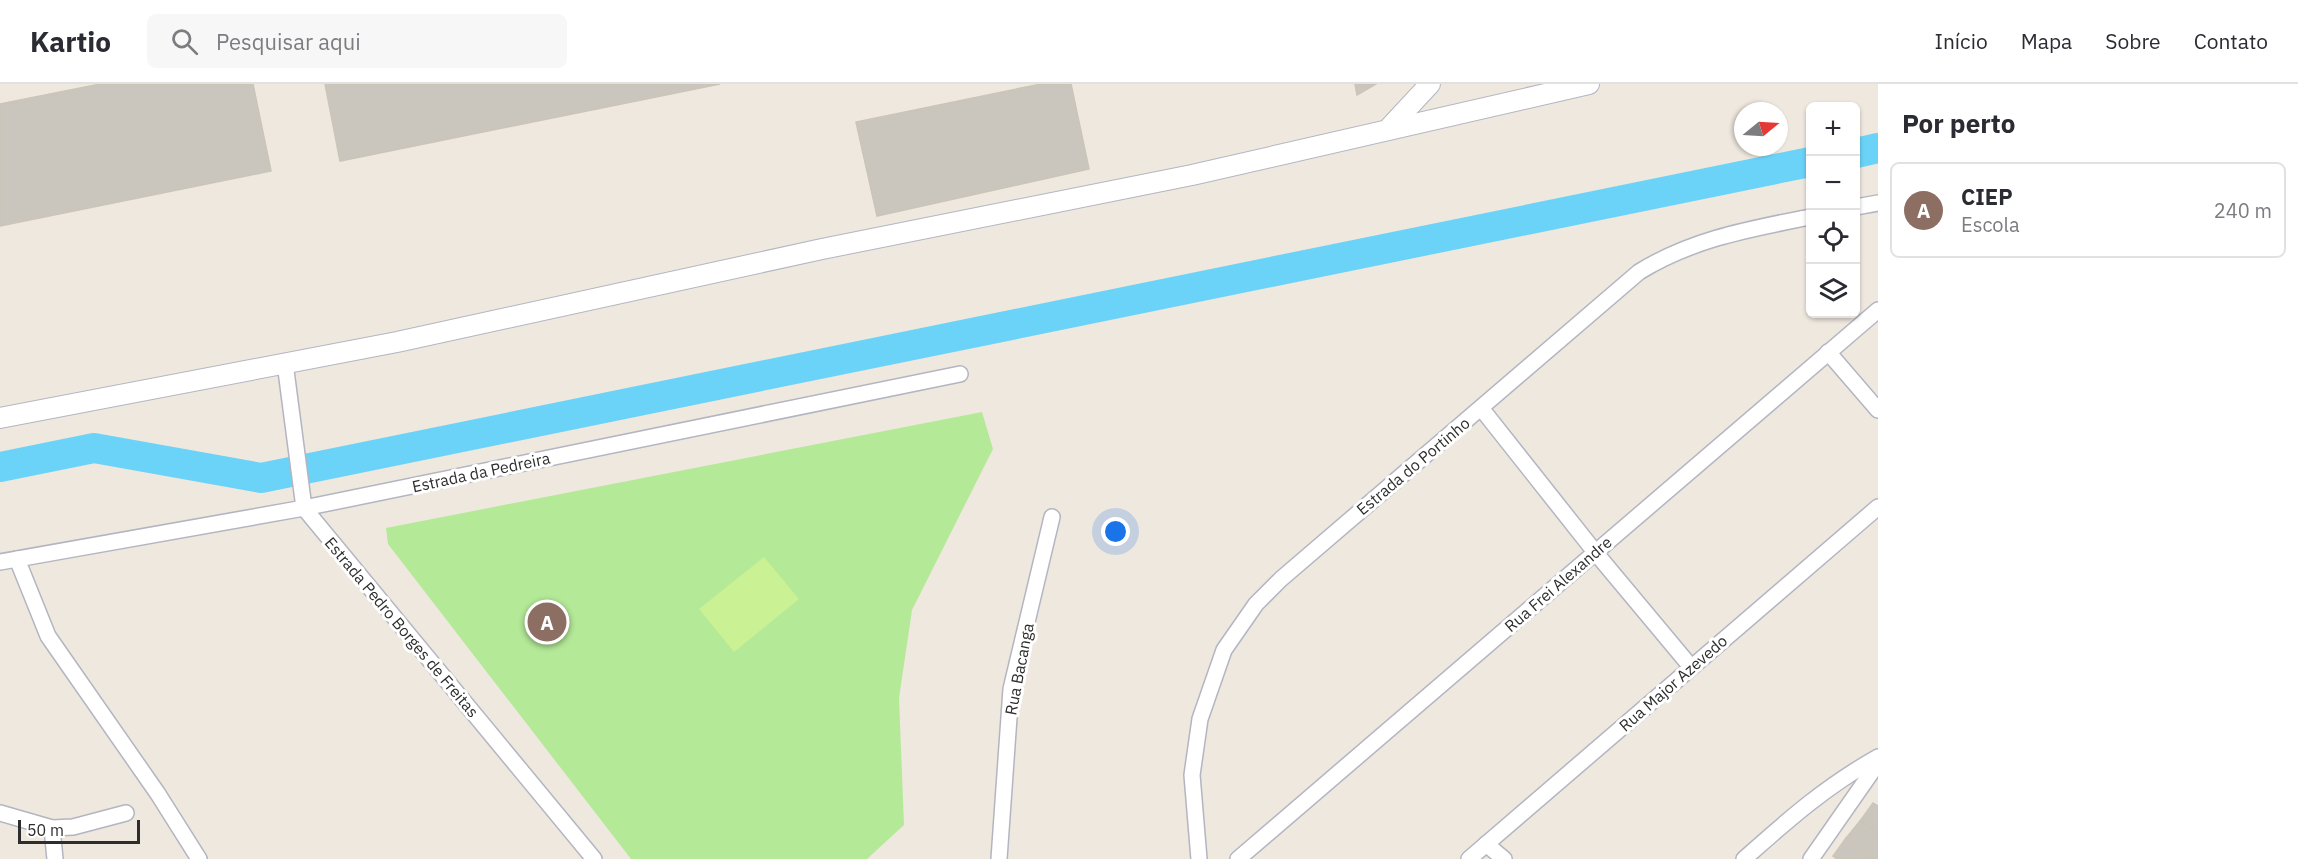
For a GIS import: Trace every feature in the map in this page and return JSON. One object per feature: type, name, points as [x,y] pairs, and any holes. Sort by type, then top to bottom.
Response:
[{"type":"street","points":[[1388,129],[1430,84]]},
{"type":"street","points":[[0,418],[397,342],[822,249],[1192,175],[1589,84]]},
{"type":"street","points":[[1860,206],[1878,203]]},
{"type":"street","name":"Estrada do Portinho","points":[[1199,859],[1192,775],[1200,719],[1224,650],[1256,604],[1281,579],[1639,272],[1666,255],[1719,237],[1806,218]]},
{"type":"street","name":"Rua Frei Alexandre","points":[[1238,859],[1878,310]]},
{"type":"street","points":[[1828,351],[1878,410]]},
{"type":"street","points":[[285,363],[304,508]]},
{"type":"street","name":"Estrada da Pedreira","points":[[0,562],[304,508],[960,374]]},
{"type":"street","points":[[1481,408],[1595,552],[1691,667]]},
{"type":"street","name":"Rua Major Azevedo","points":[[1469,859],[1878,507]]},
{"type":"street","name":"Estrada Pedro Borges de Freitas","points":[[304,508],[594,859]]},
{"type":"street","name":"Rua Bacanga","points":[[999,859],[1011,689],[1052,518]]},
{"type":"street","points":[[16,559],[48,636],[158,794],[199,859]]},
{"type":"street","points":[[1744,859],[1807,802],[1832,784],[1878,758]]},
{"type":"street","points":[[1811,859],[1878,763]]},
{"type":"street","points":[[0,813],[52,828],[73,827],[126,813]]},
{"type":"street","points":[[52,828],[55,859]]},
{"type":"street","points":[[1486,844],[1503,859]]},
{"type":"green space","points":[[982,412],[993,449],[912,610],[899,698],[904,825],[867,859],[631,859],[388,544],[386,528]]},
{"type":"green space","points":[[764,557],[799,599],[734,652],[699,609]]},
{"type":"building","points":[[100,84],[253,84],[271,171],[0,226],[0,104]]},
{"type":"building","points":[[325,84],[720,84],[340,161]]},
{"type":"building","points":[[1041,84],[1071,84],[1089,169],[877,216],[856,122]]},
{"type":"building","points":[[1355,84],[1376,84],[1357,95]]},
{"type":"building","points":[[1873,803],[1878,806],[1878,834],[1860,821]]},
{"type":"building","points":[[1860,821],[1878,834],[1878,859],[1874,859],[1846,838]]},
{"type":"building","points":[[1846,838],[1874,859],[1837,859],[1833,856]]},
{"type":"waterway","points":[[1860,152],[1878,148]]},
{"type":"waterway","points":[[0,467],[94,448],[261,478],[1806,163]]},
{"type":"place","name":"CIEP","points":[[547,622]]}]
